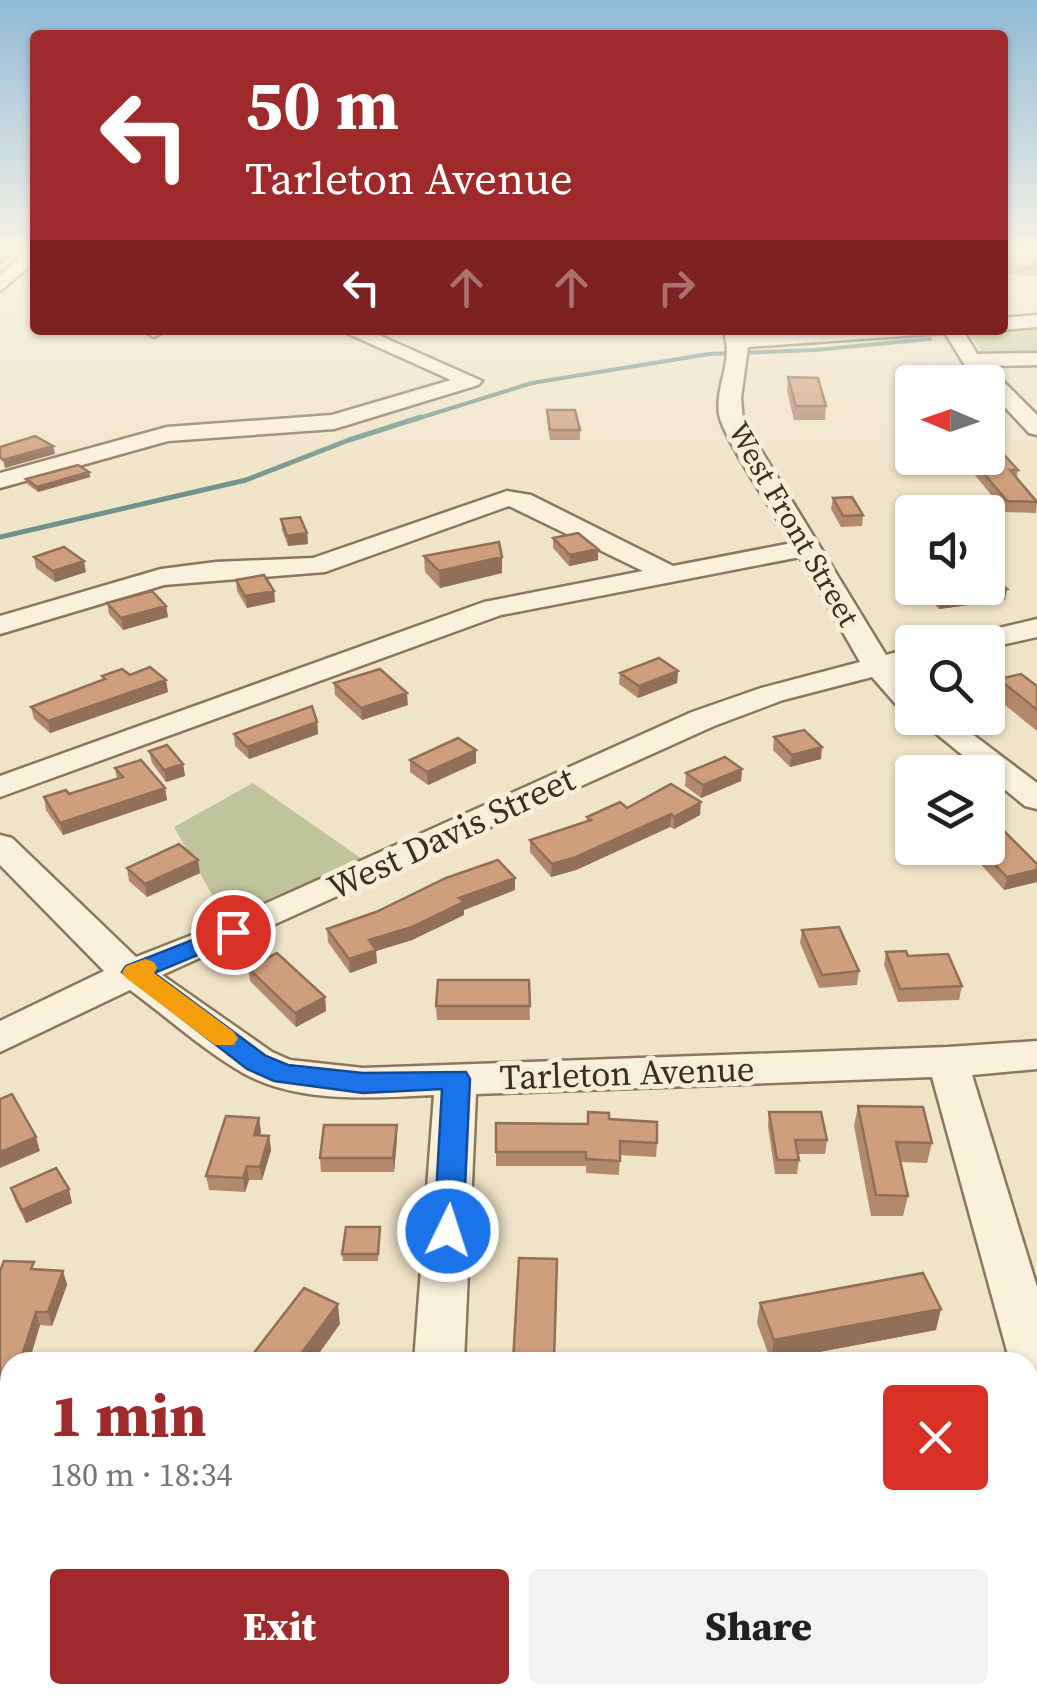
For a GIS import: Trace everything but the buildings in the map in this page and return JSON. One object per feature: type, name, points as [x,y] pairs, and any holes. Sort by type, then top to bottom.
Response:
[{"type":"street","points":[[0,481],[167,434],[334,422],[471,381],[362,335]]},
{"type":"street","points":[[738,344],[866,335]]},
{"type":"street","points":[[957,335],[972,360],[1037,428]]},
{"type":"street","name":"West Front Street","points":[[738,344],[728,400],[730,416],[876,665],[895,685]]},
{"type":"street","points":[[972,360],[1037,358]]},
{"type":"street","points":[[0,625],[160,577],[316,566],[507,498],[522,500],[667,573]]},
{"type":"street","points":[[0,787],[494,608],[807,548]]},
{"type":"street","points":[[1005,635],[1037,628]]},
{"type":"street","name":"West Davis Street","points":[[0,1038],[135,972],[703,720],[772,694],[895,661]]},
{"type":"street","points":[[954,735],[1037,800]]},
{"type":"street","name":"Tarleton Avenue","points":[[0,845],[115,961],[257,1062],[284,1074],[363,1083],[948,1062],[1037,1055]]},
{"type":"street","points":[[948,1062],[1032,1352]]},
{"type":"street","points":[[440,1352],[456,1079]]},
{"type":"green space","points":[[1037,331],[1037,355],[986,357],[971,335]]},
{"type":"green space","points":[[253,783],[375,868],[233,932],[174,827]]},
{"type":"waterway","points":[[413,420],[532,383],[709,354],[815,350],[930,339]]},
{"type":"waterway","points":[[0,537],[246,480],[421,417]]},
{"type":"slow traffic","points":[[145,968],[135,972],[224,1038]]},
{"type":"route","points":[[233,932],[135,972],[257,1062],[284,1074],[363,1083],[456,1079],[448,1231]]}]
